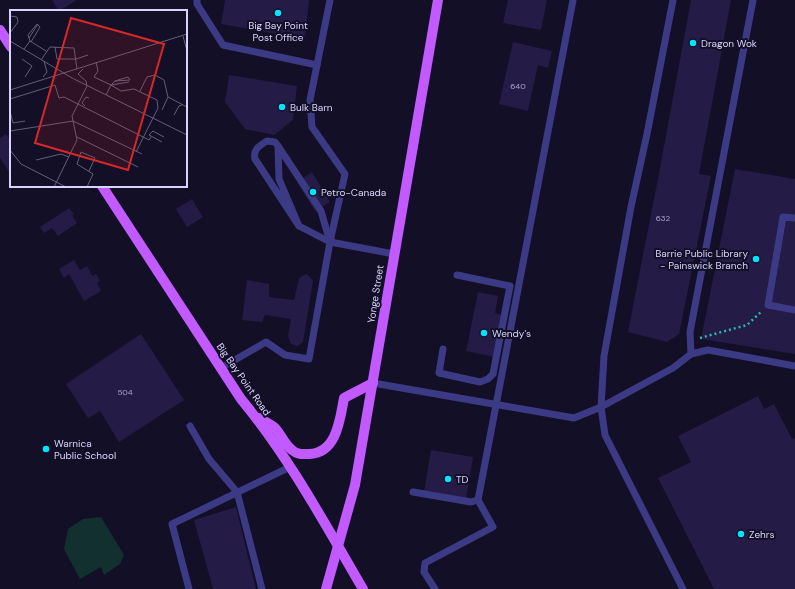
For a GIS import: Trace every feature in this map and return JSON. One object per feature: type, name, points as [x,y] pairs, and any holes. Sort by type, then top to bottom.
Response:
[{"type":"main road","name":"Yonge Street","points":[[326,589],[355,485],[438,0]]},
{"type":"main road","points":[[0,30],[10,45]]},
{"type":"main road","name":"Big Bay Point Road","points":[[103,187],[241,399],[256,416],[290,467],[363,589]]},
{"type":"main road","points":[[256,416],[274,427],[289,448],[293,451],[300,454],[314,454],[327,448],[336,435],[344,398],[373,383]]},
{"type":"lane","points":[[197,0],[197,4],[223,45],[317,65]]},
{"type":"lane","points":[[221,368],[266,342],[285,355],[309,359],[330,242],[345,174],[312,127],[310,100],[330,0]]},
{"type":"lane","points":[[435,589],[424,572],[425,563],[493,527],[478,500],[573,0]]},
{"type":"lane","points":[[672,0],[647,134],[631,206],[605,349],[601,407],[605,435],[683,589]]},
{"type":"lane","points":[[691,354],[690,341],[692,324],[753,0]]},
{"type":"lane","points":[[330,242],[321,211],[275,142],[267,141],[256,148],[254,154],[255,159],[299,226],[330,242],[394,254]]},
{"type":"lane","points":[[278,146],[279,179],[299,226]]},
{"type":"lane","points":[[795,218],[784,217],[768,306],[795,310]]},
{"type":"lane","points":[[444,349],[439,373],[480,382],[488,379],[493,374],[510,286],[457,276]]},
{"type":"lane","points":[[373,383],[574,418],[601,407],[673,368],[691,354],[708,350],[795,366]]},
{"type":"lane","points":[[190,426],[209,459],[238,492],[262,589]]},
{"type":"lane","points":[[189,589],[172,524],[290,467]]},
{"type":"lane","points":[[413,492],[471,502],[478,500]]},
{"type":"path","points":[[690,341],[747,324],[768,306]]},
{"type":"green space","points":[[101,517],[124,555],[120,564],[104,575],[101,567],[80,579],[64,549],[68,529],[83,519]]},
{"type":"building","points":[[52,0],[75,0],[61,10],[58,10]]},
{"type":"building","points":[[225,0],[309,0],[305,39],[221,24]]},
{"type":"building","points":[[508,0],[547,0],[541,30],[503,23]]},
{"type":"building","points":[[691,0],[731,0],[699,174],[711,176],[679,334],[667,342],[628,332]]},
{"type":"building","points":[[513,42],[552,51],[548,68],[538,65],[528,111],[499,104]]},
{"type":"building","points":[[229,75],[297,86],[293,120],[274,135],[245,129],[225,102]]},
{"type":"building","points":[[6,134],[10,140],[10,173],[0,158],[0,138]]},
{"type":"building","name":"Barrie Public Library - Painswick Branch","points":[[735,169],[795,179],[795,354],[701,339]]},
{"type":"building","name":"Petro-Canada","points":[[312,172],[330,202],[315,211],[297,182]]},
{"type":"building","points":[[192,199],[203,217],[187,227],[176,209]]},
{"type":"building","points":[[69,208],[74,214],[72,215],[77,223],[58,236],[52,228],[44,233],[40,227]]},
{"type":"building","points":[[74,260],[80,270],[87,266],[92,276],[96,274],[100,281],[97,283],[101,291],[84,301],[69,274],[64,278],[59,269]]},
{"type":"building","points":[[306,274],[313,281],[303,342],[298,346],[291,344],[288,336],[291,319],[265,315],[262,322],[242,320],[247,280],[269,284],[269,297],[294,300],[299,278]]},
{"type":"building","name":"Wendy's","points":[[478,292],[498,296],[495,313],[502,315],[494,357],[466,351]]},
{"type":"building","points":[[141,334],[184,400],[119,442],[100,411],[88,418],[66,384]]},
{"type":"building","name":"Zehrs","points":[[758,396],[764,409],[774,404],[792,439],[795,438],[795,589],[714,589],[658,478],[691,462],[678,436]]},
{"type":"building","name":"TD","points":[[431,450],[473,457],[466,499],[424,492]]},
{"type":"building","points":[[236,507],[256,589],[213,589],[194,520]]},
{"type":"place","name":"Big Bay Point Post Office","points":[[278,13]]},
{"type":"place","name":"Dragon Wok","points":[[693,43]]},
{"type":"place","name":"Bulk Barn","points":[[282,107]]},
{"type":"place","name":"Petro-Canada","points":[[313,192]]},
{"type":"place","name":"Barrie Public Library - Painswick Branch","points":[[756,259]]},
{"type":"place","name":"Wendy's","points":[[484,333]]},
{"type":"place","name":"Warnica Public School","points":[[46,449]]},
{"type":"place","name":"TD","points":[[448,479]]},
{"type":"place","name":"Zehrs","points":[[741,534]]}]
